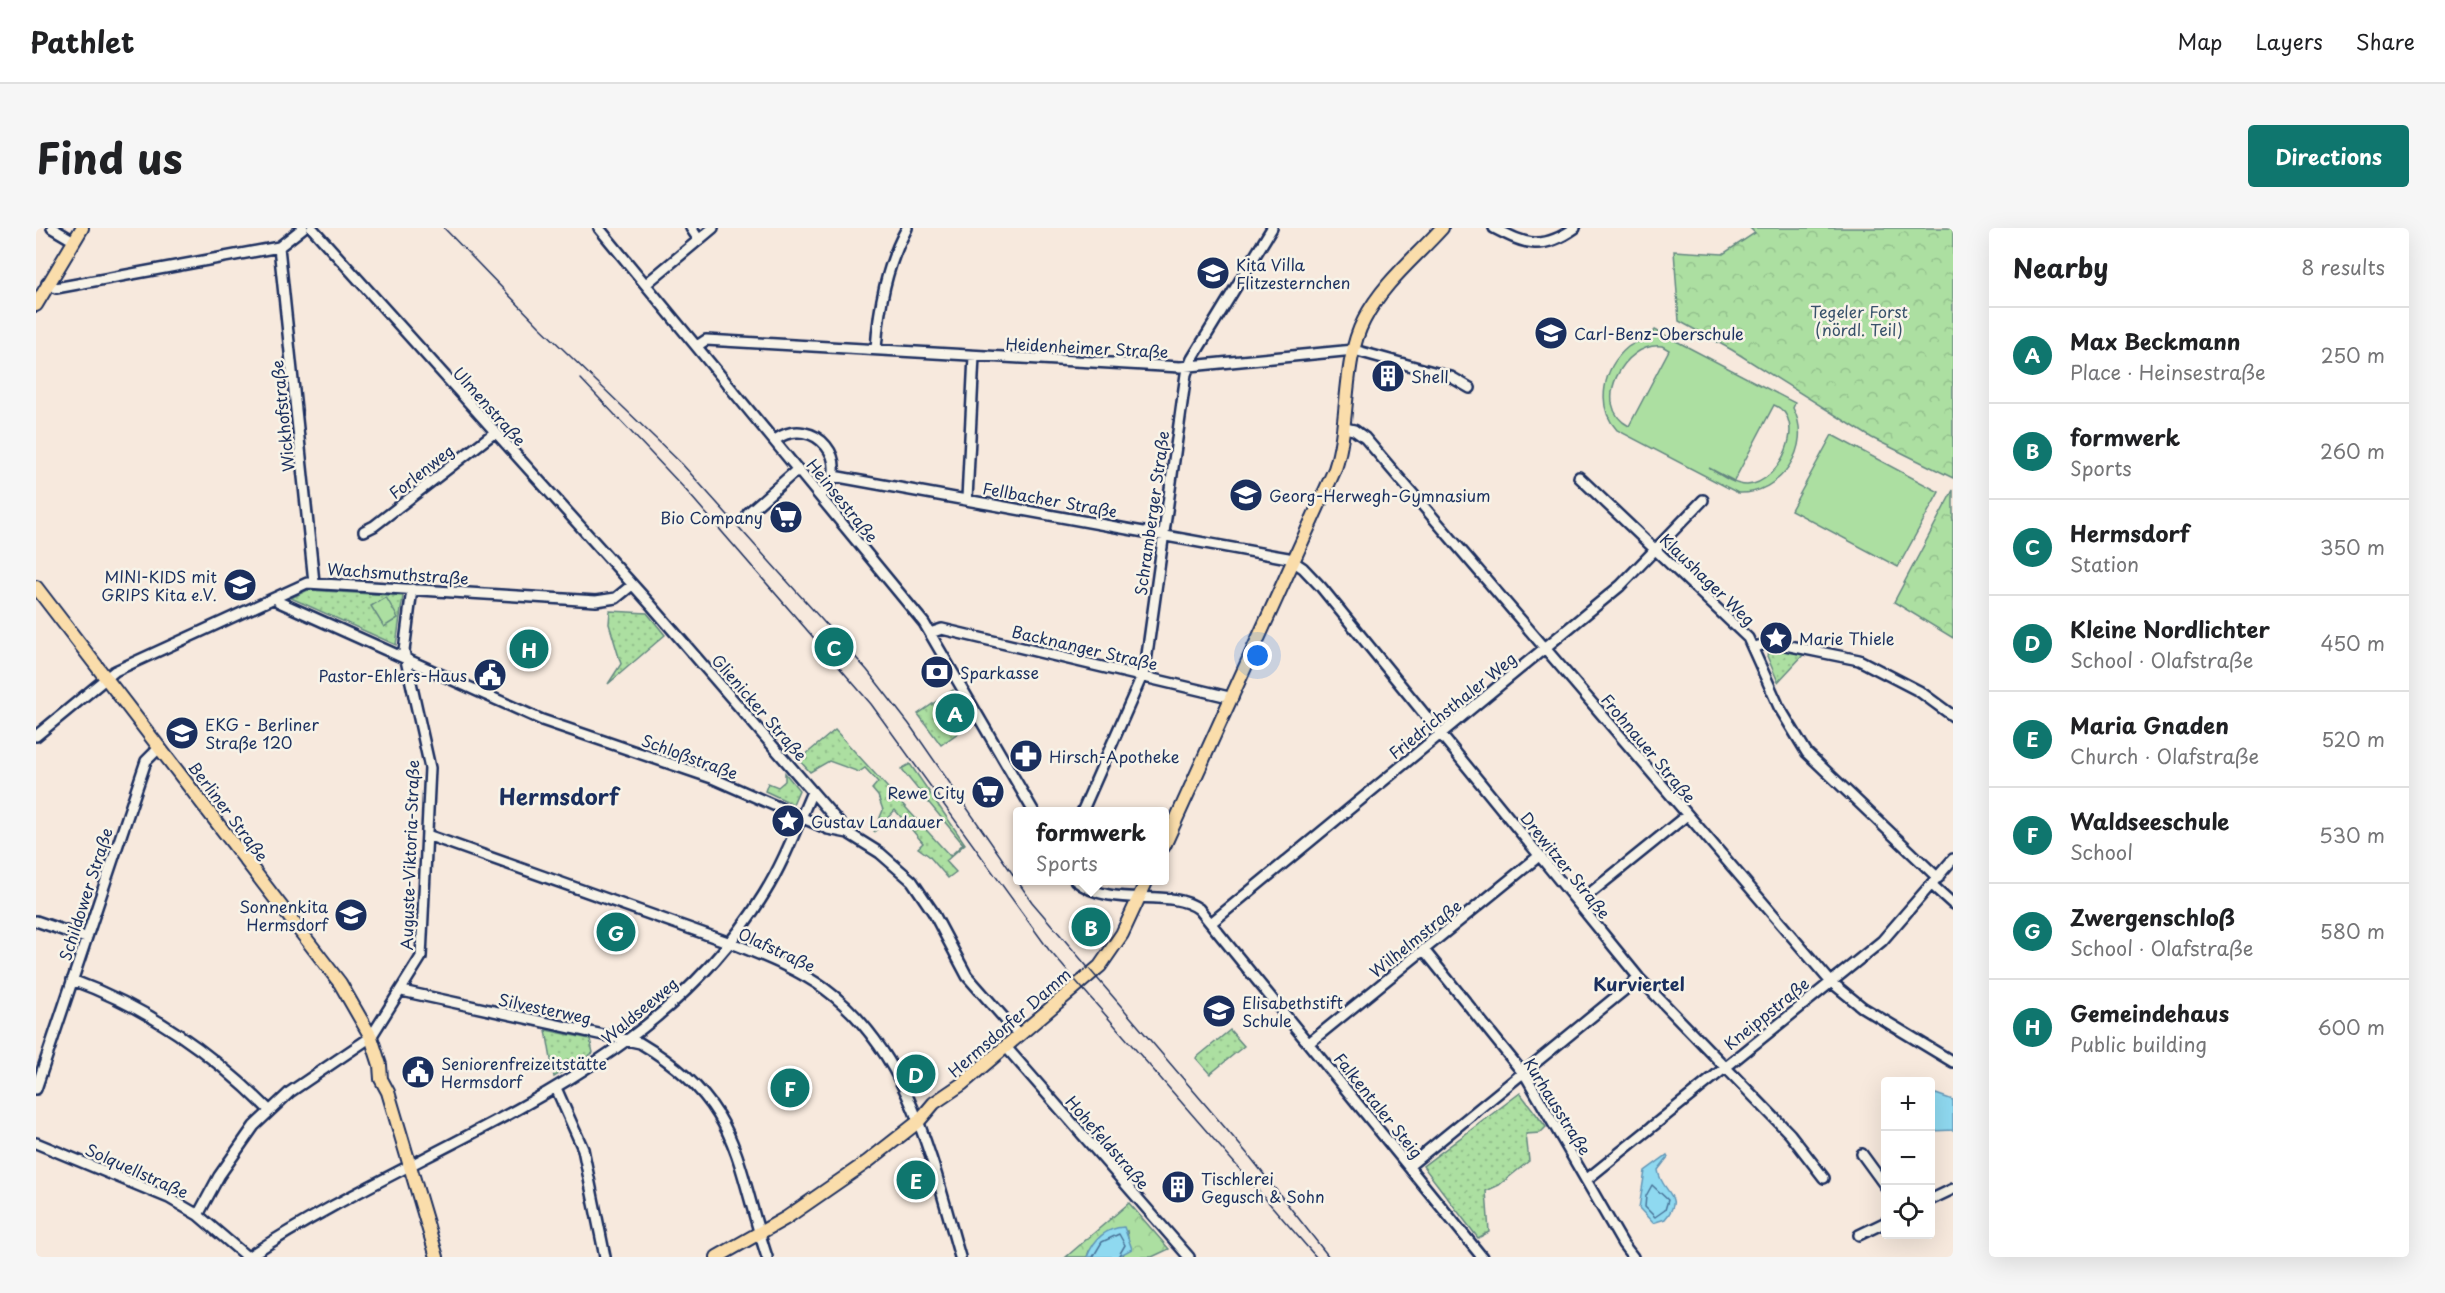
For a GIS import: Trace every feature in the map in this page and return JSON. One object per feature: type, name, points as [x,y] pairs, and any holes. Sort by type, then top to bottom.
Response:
[{"type":"main road","points":[[36,304],[82,228]]},
{"type":"main road","points":[[1169,835],[1295,562],[1335,469],[1345,428],[1353,350],[1363,321],[1375,302],[1442,228]]},
{"type":"main road","name":"Berliner Straße","points":[[36,587],[340,983],[371,1037],[380,1065],[387,1077],[388,1092],[437,1257]]},
{"type":"main road","name":"Hermsdorfer Damm","points":[[717,1257],[760,1234],[838,1184],[922,1118],[934,1102],[947,1097],[1006,1047],[1106,959],[1145,885]]},
{"type":"street","points":[[52,228],[74,241]]},
{"type":"street","points":[[47,283],[56,288],[279,247],[303,228]]},
{"type":"street","name":"Ulmenstraße","points":[[312,228],[648,602]]},
{"type":"street","name":"Heinsestraße","points":[[599,228],[775,440],[930,633],[1031,807]]},
{"type":"street","points":[[691,228],[699,240]]},
{"type":"street","points":[[646,284],[713,228]]},
{"type":"street","points":[[876,349],[881,297],[891,261],[907,228]]},
{"type":"street","name":"Schramberger Straße","points":[[1084,807],[1143,676],[1162,535],[1189,367],[1272,228]]},
{"type":"street","points":[[1494,228],[1523,243],[1537,244],[1562,237],[1575,228]]},
{"type":"street","name":"Wickhofstraße","points":[[279,247],[314,582]]},
{"type":"street","name":"Heidenheimer Straße","points":[[697,346],[706,340],[1189,367],[1353,350],[1451,377],[1470,388]]},
{"type":"street","points":[[967,499],[974,356]]},
{"type":"street","name":"Frohnauer Straße","points":[[1345,428],[1360,433],[1830,981],[1862,1007],[1953,1062]]},
{"type":"street","points":[[775,440],[793,431],[808,433],[819,439],[833,458],[833,476],[829,487],[820,496]]},
{"type":"street","name":"Forlenweg","points":[[364,531],[374,526],[494,433]]},
{"type":"street","points":[[748,513],[798,469]]},
{"type":"street","name":"Fellbacher Straße","points":[[833,476],[1288,558],[1295,562]]},
{"type":"street","name":"Klaushager Weg","points":[[1579,477],[1748,638],[1779,707],[1807,753],[1935,882],[1953,904]]},
{"type":"street","name":"Friedrichsthaler Weg","points":[[1211,923],[1620,586],[1703,500]]},
{"type":"street","name":"Drewitzer Straße","points":[[1295,562],[1321,587],[1639,978],[1790,1134],[1824,1178]]},
{"type":"street","name":"Wachsmuthstraße","points":[[36,736],[122,668],[314,582],[596,601],[616,598],[632,585]]},
{"type":"street","name":"Auguste-Viktoria-Straße","points":[[198,1215],[237,1148],[269,1110],[311,1077],[371,1037],[402,992],[421,957],[430,765],[404,651],[412,590]]},
{"type":"street","name":"Schloßstraße","points":[[277,597],[279,602],[542,720],[712,778],[837,832],[848,833],[889,860],[912,881],[933,912],[966,976],[1019,1035]]},
{"type":"street","name":"Glienicker Straße","points":[[648,602],[848,833]]},
{"type":"street","name":"Backnanger Straße","points":[[930,633],[942,629],[1233,698]]},
{"type":"street","points":[[1753,648],[1770,642],[1859,660],[1919,691],[1953,716]]},
{"type":"street","name":"Schildower Straße","points":[[36,1089],[146,761],[160,747]]},
{"type":"street","name":"Waldseeweg","points":[[248,1257],[300,1223],[556,1088],[628,1040],[681,995],[730,943],[764,895],[812,792]]},
{"type":"street","points":[[1578,903],[1686,815]]},
{"type":"street","name":"Olafstraße","points":[[427,835],[730,943],[803,975],[850,1010],[883,1049],[922,1118],[960,1257]]},
{"type":"street","name":"Wilhelmstraße","points":[[1309,1043],[1539,856]]},
{"type":"street","name":"Kneippstraße","points":[[1586,1180],[1882,940],[1953,860]]},
{"type":"street","points":[[1084,885],[1098,894],[1140,897]]},
{"type":"street","name":"Falkentaler Steig","points":[[1140,897],[1191,904],[1211,923],[1482,1257]]},
{"type":"street","points":[[36,921],[86,938]]},
{"type":"street","name":"Kurhausstraße","points":[[1424,950],[1523,1073],[1633,1257]]},
{"type":"street","points":[[1408,1166],[1639,978]]},
{"type":"street","points":[[72,980],[129,1003],[177,1032],[213,1059],[269,1110]]},
{"type":"street","name":"Silvesterweg","points":[[402,992],[640,1043],[674,1065],[716,1110],[728,1127],[767,1257]]},
{"type":"street","name":"Hohefeldstraße","points":[[1006,1047],[1189,1257]]},
{"type":"street","points":[[556,1088],[578,1135],[588,1167],[605,1257]]},
{"type":"street","name":"Solquellstraße","points":[[36,1143],[140,1184],[198,1215],[248,1257]]},
{"type":"street","points":[[1862,1154],[1885,1185]]},
{"type":"street","points":[[1935,1198],[1953,1190]]},
{"type":"street","points":[[1858,1235],[1881,1224]]},
{"type":"green space","name":"Tegeler Forst (nördl. Teil)","points":[[1750,228],[1953,228],[1953,478],[1872,438],[1732,350],[1679,321],[1674,251],[1723,254],[1755,233]]},
{"type":"green space","points":[[1655,330],[1795,403],[1793,408],[1798,423],[1799,438],[1796,453],[1789,466],[1779,477],[1753,492],[1738,493],[1617,430],[1610,420],[1604,399],[1608,376],[1619,356],[1628,347]],"holes":[[[1662,346],[1669,350],[1629,426],[1618,417],[1612,404],[1612,391],[1617,377],[1635,354],[1648,347]],[[1774,405],[1784,412],[1789,423],[1790,436],[1786,450],[1770,474],[1759,482],[1742,485],[1727,479],[1709,468],[1734,481]]]},
{"type":"green space","points":[[1832,435],[1939,492],[1898,567],[1791,510]]},
{"type":"green space","points":[[1953,490],[1953,638],[1894,602]]},
{"type":"green space","points":[[308,590],[403,596],[396,645],[291,598]]},
{"type":"green space","points":[[386,597],[398,618],[384,627],[371,606]]},
{"type":"green space","points":[[610,611],[647,613],[665,635],[608,684],[621,664],[609,624]]},
{"type":"green space","points":[[1769,649],[1805,653],[1778,682],[1767,656]]},
{"type":"green space","points":[[953,690],[972,723],[941,745],[918,714]]},
{"type":"green space","points":[[835,730],[950,856],[963,844],[901,769],[910,764],[965,844],[946,861],[956,872],[948,878],[929,856],[918,848],[923,843],[895,810],[874,832],[883,810],[878,796],[872,789],[878,782],[865,768],[859,772],[829,761],[810,772],[799,760]]},
{"type":"green space","points":[[785,773],[799,790],[793,804],[765,791],[768,783],[778,787],[785,781]]},
{"type":"green space","points":[[546,1030],[590,1039],[593,1053],[554,1077]]},
{"type":"green space","points":[[1230,1030],[1244,1046],[1210,1074],[1196,1058]]},
{"type":"green space","points":[[1520,1093],[1546,1127],[1540,1133],[1526,1134],[1529,1161],[1499,1185],[1486,1191],[1489,1232],[1478,1238],[1423,1166]]},
{"type":"green space","points":[[1129,1203],[1169,1249],[1152,1257],[1117,1257],[1123,1256],[1128,1239],[1127,1231],[1089,1251],[1087,1257],[1066,1257]]},
{"type":"water","points":[[1935,1095],[1953,1100],[1953,1130],[1935,1131]]},
{"type":"water","points":[[1667,1155],[1668,1157],[1658,1170],[1663,1184],[1673,1199],[1673,1204],[1665,1219],[1653,1223],[1639,1208],[1645,1171]]},
{"type":"water","points":[[1124,1227],[1132,1249],[1117,1257],[1087,1257],[1101,1236],[1111,1230]]},
{"type":"tram line","points":[[444,228],[539,326],[682,464],[867,670],[909,724],[1013,875]]},
{"type":"tram line","points":[[581,379],[684,488],[871,704],[1049,950],[1316,1257]]},
{"type":"tram line","points":[[1020,885],[1032,902],[1251,1158],[1329,1257]]},
{"type":"place","name":"Kita Villa Flitzesternchen","points":[[1213,273]]},
{"type":"place","name":"Carl-Benz-Oberschule","points":[[1551,333]]},
{"type":"place","name":"Shell","points":[[1388,376]]},
{"type":"place","name":"Georg-Herwegh-Gymnasium","points":[[1246,495]]},
{"type":"place","name":"Bio Company","points":[[786,517]]},
{"type":"place","name":"MINI-KIDS mit GRIPS Kita e.V.","points":[[240,585]]},
{"type":"place","name":"Marie Thiele","points":[[1776,638]]},
{"type":"place","name":"Hermsdorf","points":[[834,647]]},
{"type":"place","name":"Gemeindehaus","points":[[529,649]]},
{"type":"place","name":"Sparkasse","points":[[937,672]]},
{"type":"place","name":"Pastor-Ehlers-Haus","points":[[490,675]]},
{"type":"place","name":"Max Beckmann","points":[[955,713]]},
{"type":"place","name":"EKG - Berliner Straße 120","points":[[182,733]]},
{"type":"place","name":"Hirsch-Apotheke","points":[[1026,756]]},
{"type":"place","name":"Rewe City","points":[[988,792]]},
{"type":"place","name":"Gustav Landauer","points":[[788,821]]},
{"type":"place","name":"Sonnenkita Hermsdorf","points":[[351,915]]},
{"type":"place","name":"formwerk","points":[[1091,927]]},
{"type":"place","name":"Zwergenschloß","points":[[616,932]]},
{"type":"place","name":"Elisabethstift Schule","points":[[1219,1011]]},
{"type":"place","name":"Seniorenfreizeitstätte Hermsdorf","points":[[418,1072]]},
{"type":"place","name":"Kleine Nordlichter","points":[[916,1074]]},
{"type":"place","name":"Waldseeschule","points":[[790,1088]]},
{"type":"place","name":"Maria Gnaden","points":[[916,1180]]},
{"type":"place","name":"Tischlerei Gegusch & Sohn","points":[[1178,1187]]},
{"type":"district","name":"Hermsdorf","points":[[559,795]]},
{"type":"district","name":"Kurviertel","points":[[1639,983]]}]
